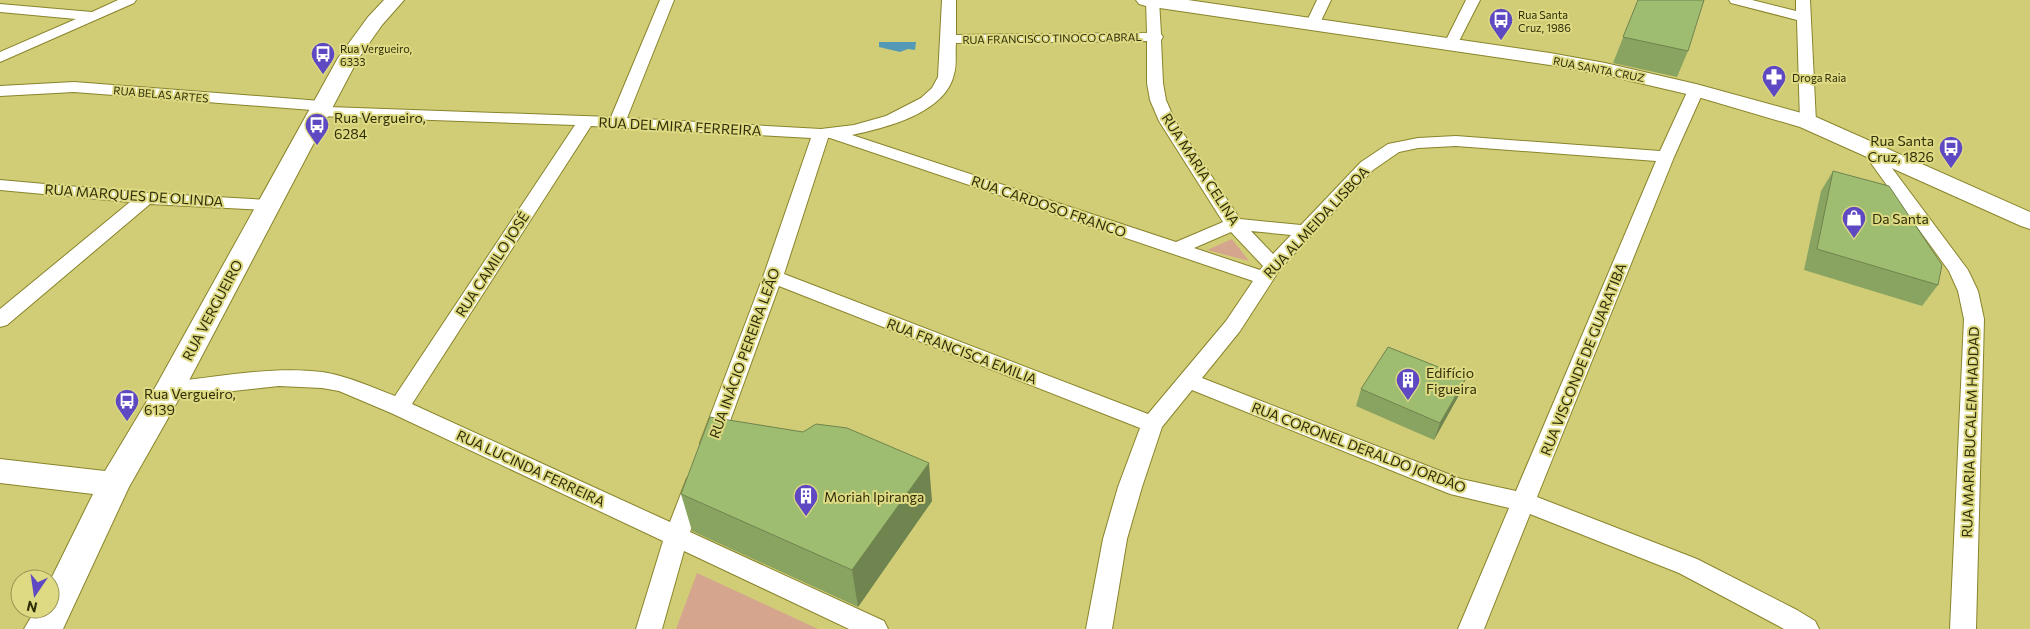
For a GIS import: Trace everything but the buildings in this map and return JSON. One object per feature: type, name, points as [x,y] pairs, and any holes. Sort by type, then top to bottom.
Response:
[{"type":"main road","name":"RUA VERGUEIRO","points":[[51,626],[114,484],[169,390],[348,58],[375,21],[394,0]]},
{"type":"main road","name":"RUA SANTA CRUZ","points":[[1149,0],[1313,23],[1605,69],[1696,90],[1808,122],[2030,220]]},
{"type":"main road","points":[[0,471],[114,484]]},
{"type":"street","points":[[0,58],[129,0]]},
{"type":"street","points":[[617,122],[667,0]]},
{"type":"street","name":"RUA DELMIRA FERREIRA","points":[[320,109],[617,122],[828,134],[888,121],[918,107],[937,93],[946,77],[949,39],[949,0]]},
{"type":"street","name":"RUA MARIA CELINA","points":[[1149,0],[1156,37],[1155,83],[1158,100],[1167,120],[1234,224],[1269,272]]},
{"type":"street","points":[[1313,23],[1324,0]]},
{"type":"street","points":[[1451,44],[1473,0]]},
{"type":"street","points":[[1736,0],[1805,18]]},
{"type":"street","points":[[1803,0],[1808,122]]},
{"type":"street","points":[[0,8],[96,16]]},
{"type":"street","name":"RUA FRANCISCO TINOCO CABRAL","points":[[949,39],[1156,37]]},
{"type":"street","name":"RUA BELAS ARTES","points":[[0,91],[74,87],[320,109]]},
{"type":"street","name":"RUA VISCONDE DE GUARATIBA","points":[[1471,629],[1666,157],[1696,90]]},
{"type":"street","name":"RUA CAMILO JOSÉ","points":[[400,407],[586,121]]},
{"type":"street","name":"RUA CARDOSO FRANCO","points":[[828,134],[1176,249],[1269,272]]},
{"type":"street","name":"RUA INÁCIO PEREIRA LEÃO","points":[[649,629],[676,535],[828,134]]},
{"type":"street","name":"RUA ALMEIDA LISBOA","points":[[1099,629],[1115,539],[1130,487],[1152,424],[1234,326],[1269,272],[1304,231],[1366,166],[1394,148],[1418,143],[1456,141],[1666,157]]},
{"type":"street","name":"RUA MARIA BUCALEM HADDAD","points":[[1868,148],[1958,270],[1968,291],[1974,319],[1963,629]]},
{"type":"street","name":"RUA MARQUES DE OLINDA","points":[[0,185],[146,198],[268,205]]},
{"type":"street","points":[[0,320],[146,198]]},
{"type":"street","points":[[1176,249],[1234,224],[1304,231]]},
{"type":"street","name":"RUA FRANCISCA EMILIA","points":[[773,277],[1152,424]]},
{"type":"street","name":"RUA LUCINDA FERREIRA","points":[[169,390],[258,381],[313,379],[342,384],[400,407],[875,629]]},
{"type":"street","name":"RUA CORONEL DERALDO JORDÃO","points":[[1187,380],[1458,488],[1524,502],[1688,566],[1806,629]]},
{"type":"shaded area","points":[[1232,239],[1249,261],[1207,250]]},
{"type":"shaded area","points":[[697,573],[818,629],[676,629]]},
{"type":"water","points":[[879,42],[916,42],[915,50],[908,49],[900,52],[879,47]]},
{"type":"place","name":"Rua Santa Cruz, 1986","points":[[1501,41]]},
{"type":"place","name":"Rua Vergueiro, 6333","points":[[323,75]]},
{"type":"place","name":"Droga Raia","points":[[1774,98]]},
{"type":"place","name":"Rua Vergueiro, 6284","points":[[317,146]]},
{"type":"place","name":"Rua Santa Cruz, 1826","points":[[1951,169]]},
{"type":"place","name":"Da Santa","points":[[1854,239]]},
{"type":"place","name":"Edifício Figueira","points":[[1408,401]]},
{"type":"place","name":"Rua Vergueiro, 6139","points":[[127,422]]},
{"type":"place","name":"Moriah Ipiranga","points":[[806,517]]}]
